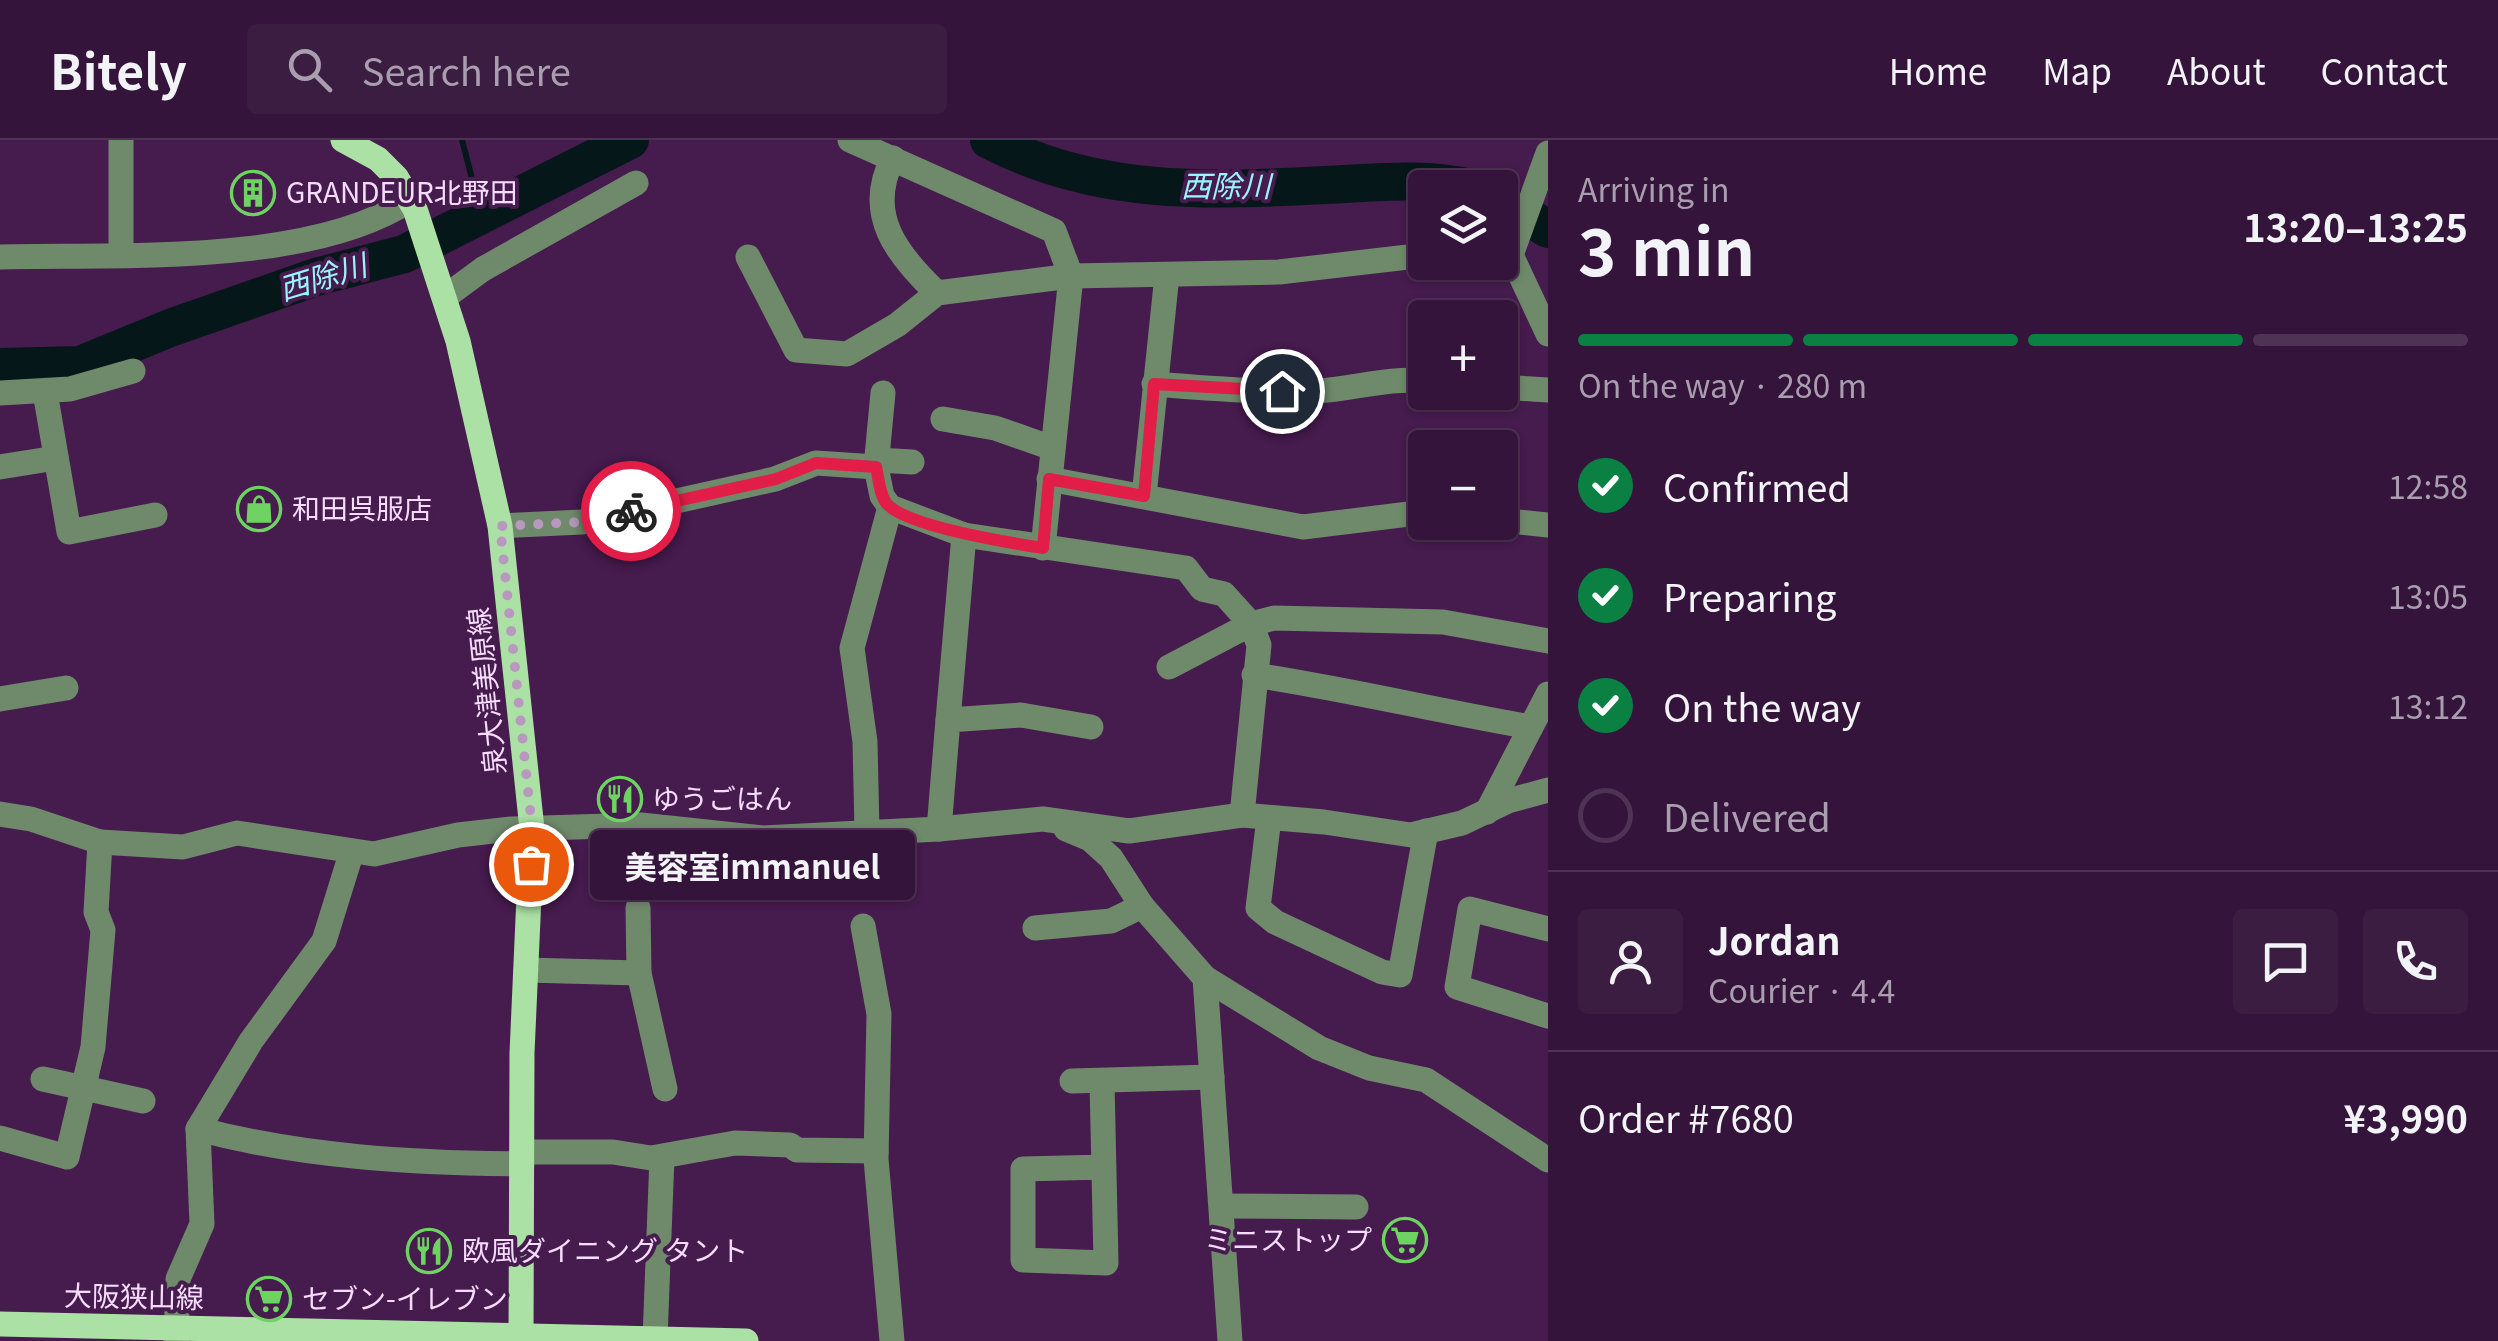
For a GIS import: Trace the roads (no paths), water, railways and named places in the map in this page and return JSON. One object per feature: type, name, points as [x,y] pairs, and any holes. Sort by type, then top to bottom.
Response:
[{"type":"main road","name":"泉大津美原線","points":[[343,140],[378,159],[396,178],[414,209],[458,341],[500,526],[532,828],[521,1338]]},
{"type":"main road","name":"大阪狭山線","points":[[0,1324],[57,1333],[746,1341]]},
{"type":"street","points":[[121,140],[121,254]]},
{"type":"street","points":[[850,140],[1054,231],[1071,276],[1043,548]]},
{"type":"street","points":[[893,158],[883,176],[880,208],[906,264],[937,293]]},
{"type":"street","points":[[1518,229],[1546,163]]},
{"type":"street","points":[[443,291],[636,183]]},
{"type":"street","points":[[0,257],[258,249],[414,209]]},
{"type":"street","points":[[748,257],[796,350],[847,354],[897,324],[937,293],[1071,276],[1279,272],[1408,257]]},
{"type":"street","points":[[1518,273],[1548,334]]},
{"type":"street","points":[[1144,496],[1167,274]]},
{"type":"street","points":[[0,393],[70,389],[133,371]]},
{"type":"street","points":[[1154,384],[1319,391],[1408,379]]},
{"type":"street","points":[[1518,388],[1548,390]]},
{"type":"street","points":[[44,392],[69,532],[155,515]]},
{"type":"street","points":[[884,393],[877,464],[882,496],[890,508],[964,535],[1186,568],[1202,588],[1224,594],[1251,624],[1259,645],[1242,816]]},
{"type":"street","points":[[943,419],[995,428],[1052,448]]},
{"type":"street","points":[[0,467],[56,458]]},
{"type":"street","points":[[500,526],[582,522],[776,479],[816,463],[912,462]]},
{"type":"street","points":[[1049,479],[1303,527],[1408,514]]},
{"type":"street","points":[[867,832],[865,742],[852,648],[890,508]]},
{"type":"street","points":[[1518,522],[1548,525]]},
{"type":"street","points":[[939,829],[964,535]]},
{"type":"street","points":[[1169,668],[1251,624],[1274,618],[1443,622],[1548,641]]},
{"type":"street","points":[[1254,675],[1344,688],[1419,708],[1532,727]]},
{"type":"street","points":[[0,699],[66,688]]},
{"type":"street","points":[[1487,812],[1548,694]]},
{"type":"street","points":[[948,720],[1021,715],[1090,727]]},
{"type":"street","points":[[0,814],[31,819],[100,842],[184,847],[237,833],[374,854],[458,834],[642,825],[763,838],[939,829],[1043,818],[1129,831],[1242,816],[1411,835],[1462,823],[1548,790]]},
{"type":"street","points":[[1043,818],[1090,839],[1111,858],[1142,906],[1205,978],[1318,1048],[1369,1068],[1426,1080],[1548,1160]]},
{"type":"street","points":[[1269,818],[1258,908],[1275,922],[1382,972],[1400,975],[1426,831]]},
{"type":"street","points":[[1111,858],[1129,831]]},
{"type":"street","points":[[0,1138],[68,1157],[93,1047],[103,930],[96,912],[100,842]]},
{"type":"street","points":[[176,1334],[178,1279],[202,1224],[198,1129],[251,1040],[324,942],[352,850]]},
{"type":"street","points":[[1035,928],[1111,921],[1142,906]]},
{"type":"street","points":[[638,908],[639,973],[665,1089]]},
{"type":"street","points":[[1548,930],[1470,910],[1457,987],[1548,1016]]},
{"type":"street","points":[[863,926],[880,1014],[876,1151],[892,1341]]},
{"type":"street","points":[[526,970],[639,973]]},
{"type":"street","points":[[1205,978],[1230,1341]]},
{"type":"street","points":[[1072,1081],[1212,1077]]},
{"type":"street","points":[[43,1079],[143,1100]]},
{"type":"street","points":[[1102,1082],[1104,1167],[1106,1263],[1023,1260],[1022,1169],[1104,1167]]},
{"type":"street","points":[[198,1129],[250,1143],[422,1163],[612,1152],[662,1157],[735,1143],[790,1145],[796,1150],[876,1151]]},
{"type":"street","points":[[655,1339],[662,1157]]},
{"type":"street","points":[[1222,1206],[1356,1207]]},
{"type":"waterway","points":[[462,140],[481,213]]},
{"type":"waterway","name":"西除川","points":[[0,367],[80,365],[170,328],[316,277],[404,254],[630,140]]},
{"type":"waterway","name":"西除川","points":[[989,140],[1070,172],[1153,186],[1238,188],[1408,182]]},
{"type":"waterway","name":"西除川","points":[[1518,211],[1548,229]]},
{"type":"place","name":"GRANDEUR北野田","points":[[253,193]]},
{"type":"place","name":"和田呉服店","points":[[259,509]]},
{"type":"place","name":"ゆうごはん","points":[[620,799]]},
{"type":"place","name":"美容室immanuel","points":[[531,864]]},
{"type":"place","name":"ミニストップ","points":[[1405,1240]]},
{"type":"place","name":"欧風ダイニング タント","points":[[429,1251]]},
{"type":"place","name":"セブン-イレブン","points":[[269,1299]]}]
